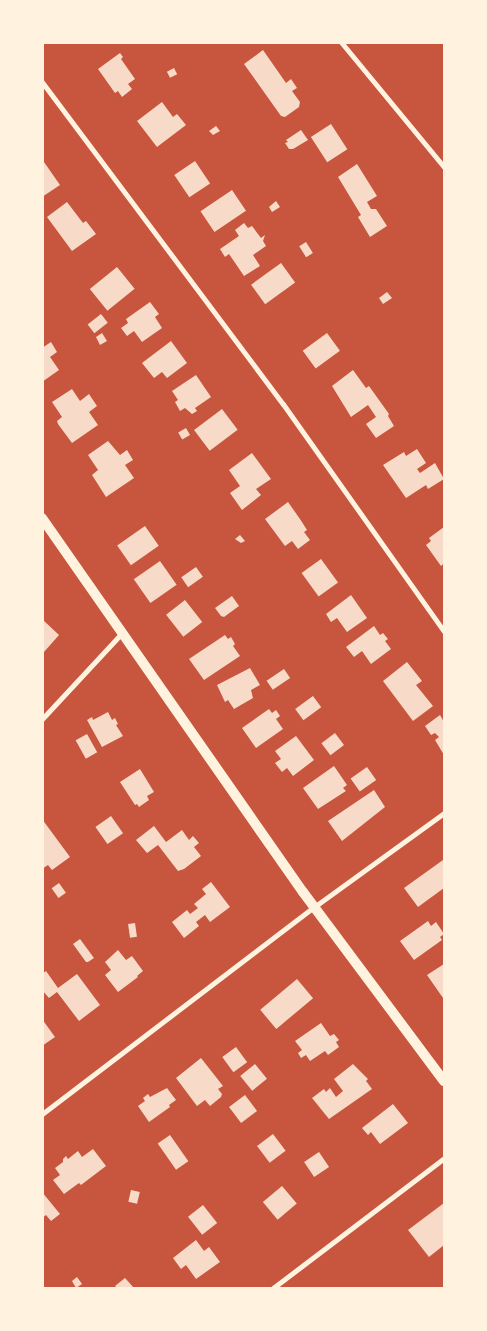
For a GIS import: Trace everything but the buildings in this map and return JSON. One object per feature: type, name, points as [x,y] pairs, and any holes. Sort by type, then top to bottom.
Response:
[{"type":"main road","points":[[42,518],[121,634],[314,906],[444,1081]]},
{"type":"street","points":[[341,42],[444,167]]},
{"type":"street","points":[[42,82],[283,404],[444,631]]},
{"type":"street","points":[[42,719],[121,634]]},
{"type":"street","points":[[42,1114],[314,906],[444,813]]},
{"type":"street","points":[[273,1288],[444,1158]]}]
